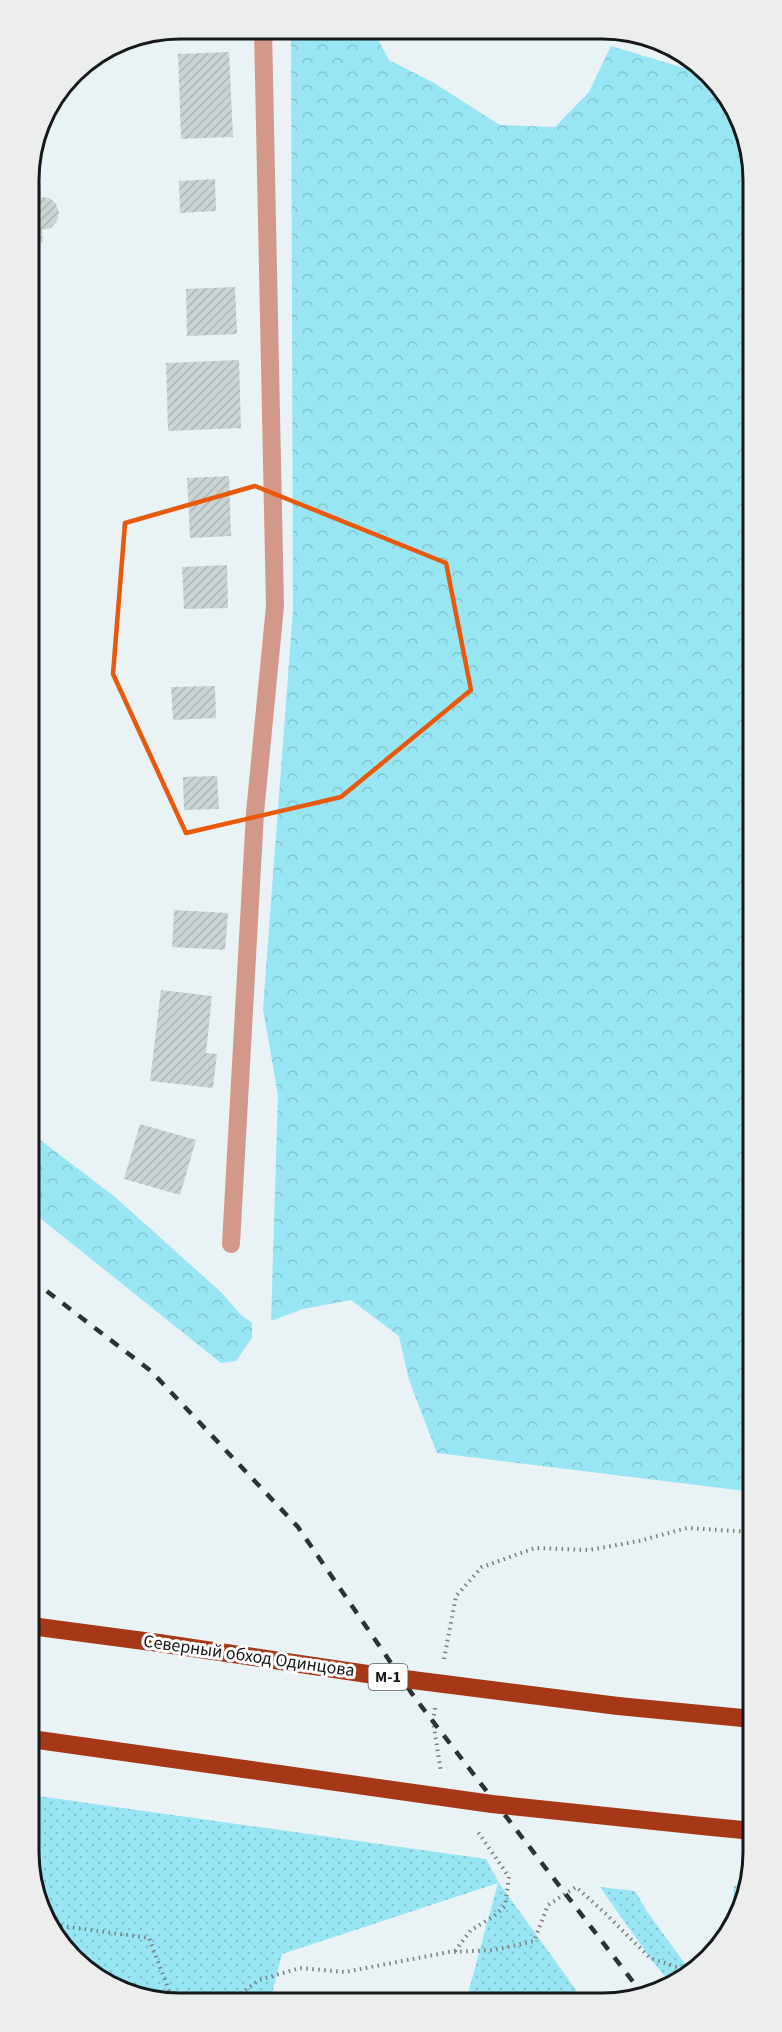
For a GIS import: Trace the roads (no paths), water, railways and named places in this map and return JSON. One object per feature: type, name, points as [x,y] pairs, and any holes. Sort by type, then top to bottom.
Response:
[{"type":"highway","name":"Северный обход Одинцова","points":[[39,1627],[381,1676],[618,1706],[743,1718]]},
{"type":"highway","points":[[39,1740],[492,1804],[743,1830]]},
{"type":"lane","points":[[231,1244],[255,813],[274,606],[263,39]]},
{"type":"railway","points":[[39,1285],[151,1371],[298,1527],[415,1698],[638,1988]]}]
